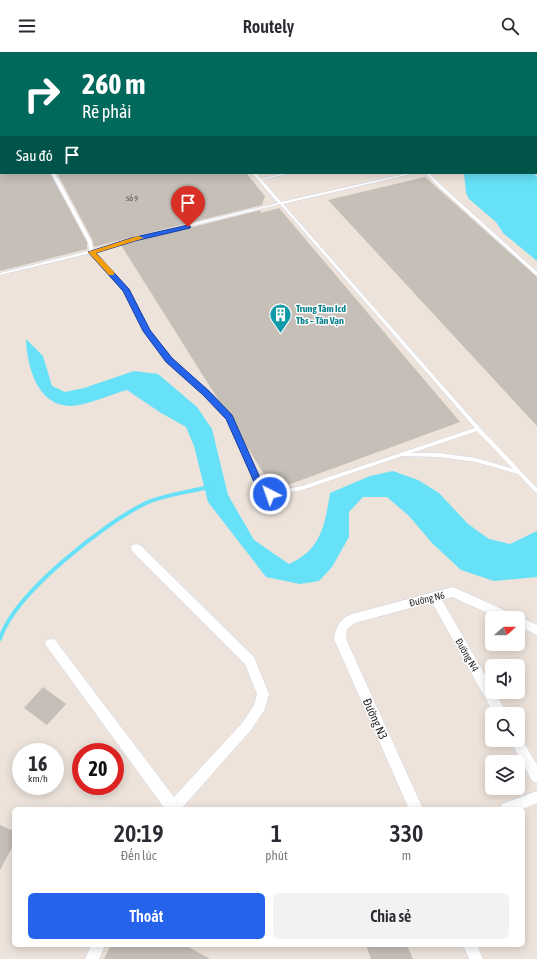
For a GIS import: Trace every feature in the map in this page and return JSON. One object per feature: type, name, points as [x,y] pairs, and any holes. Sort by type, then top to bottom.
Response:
[{"type":"street","points":[[136,548],[250,661],[263,694],[260,707],[246,726],[173,807]]},
{"type":"street","name":"Đường N6","points":[[342,627],[352,619],[434,596],[454,592],[496,611]]},
{"type":"street","name":"Đường N4","points":[[434,596],[497,707]]},
{"type":"street","points":[[525,624],[537,630]]},
{"type":"street","name":"Đường N3","points":[[342,627],[340,639],[415,807]]},
{"type":"street","points":[[51,644],[171,807]]},
{"type":"street","points":[[520,747],[537,777]]},
{"type":"street","points":[[512,807],[537,796]]},
{"type":"street","points":[[92,959],[97,947]]},
{"type":"street","points":[[471,947],[476,959]]},
{"type":"lane","points":[[54,174],[90,242],[91,252],[127,290],[147,331],[169,360],[206,393],[229,418],[258,482],[270,494],[302,488],[478,429]]},
{"type":"lane","points":[[255,174],[478,429],[537,491]]},
{"type":"lane","points":[[260,180],[284,174]]},
{"type":"lane","points":[[0,274],[91,252],[133,239],[409,174]]},
{"type":"lane","points":[[428,174],[537,274]]},
{"type":"lane","points":[[399,456],[446,456],[476,460],[519,472]]},
{"type":"water","points":[[464,174],[535,174],[537,177],[537,261],[503,233],[496,222],[469,199],[466,193]]},
{"type":"water","points":[[26,339],[43,356],[52,386],[65,392],[84,388],[134,371],[158,374],[197,407],[212,429],[228,495],[254,540],[289,564],[308,552],[315,544],[320,535],[326,516],[330,493],[370,476],[393,471],[418,480],[439,493],[468,524],[489,539],[510,544],[537,531],[537,577],[494,581],[461,570],[432,543],[409,516],[387,497],[363,497],[349,512],[349,537],[332,567],[319,581],[300,584],[266,577],[208,502],[194,446],[186,427],[161,413],[127,390],[77,405],[71,406],[59,404],[42,392],[36,383],[29,361]]},
{"type":"building","points":[[0,174],[51,174],[87,242],[87,249],[0,271]]},
{"type":"building","points":[[58,174],[247,174],[265,196],[262,205],[94,247],[93,241]]},
{"type":"building","points":[[425,177],[537,277],[537,426],[328,200]]},
{"type":"building","name":"Trung Tâm Icd Tbs – Tân Vạn","points":[[279,208],[460,422],[274,490],[244,442],[232,416],[219,401],[121,245],[261,210],[260,213]]},
{"type":"building","points":[[43,687],[66,704],[47,725],[24,708]]},
{"type":"building","points":[[0,825],[12,830],[12,848],[0,870]]},
{"type":"building","points":[[110,947],[189,947],[210,959],[104,959]]},
{"type":"building","points":[[367,947],[408,947],[413,959],[371,959]]},
{"type":"waterway","points":[[0,639],[9,621],[23,602],[62,562],[85,543],[128,513],[146,503],[168,496],[208,487]]},
{"type":"slow traffic","points":[[112,274],[91,252],[140,238]]},
{"type":"place","name":"Trung Tâm Icd Tbs – Tân Vạn","points":[[281,334]]},
{"type":"route","points":[[188,227],[133,239],[91,252],[127,290],[147,331],[169,360],[206,393],[229,418],[243,452],[258,482],[270,494]]}]
